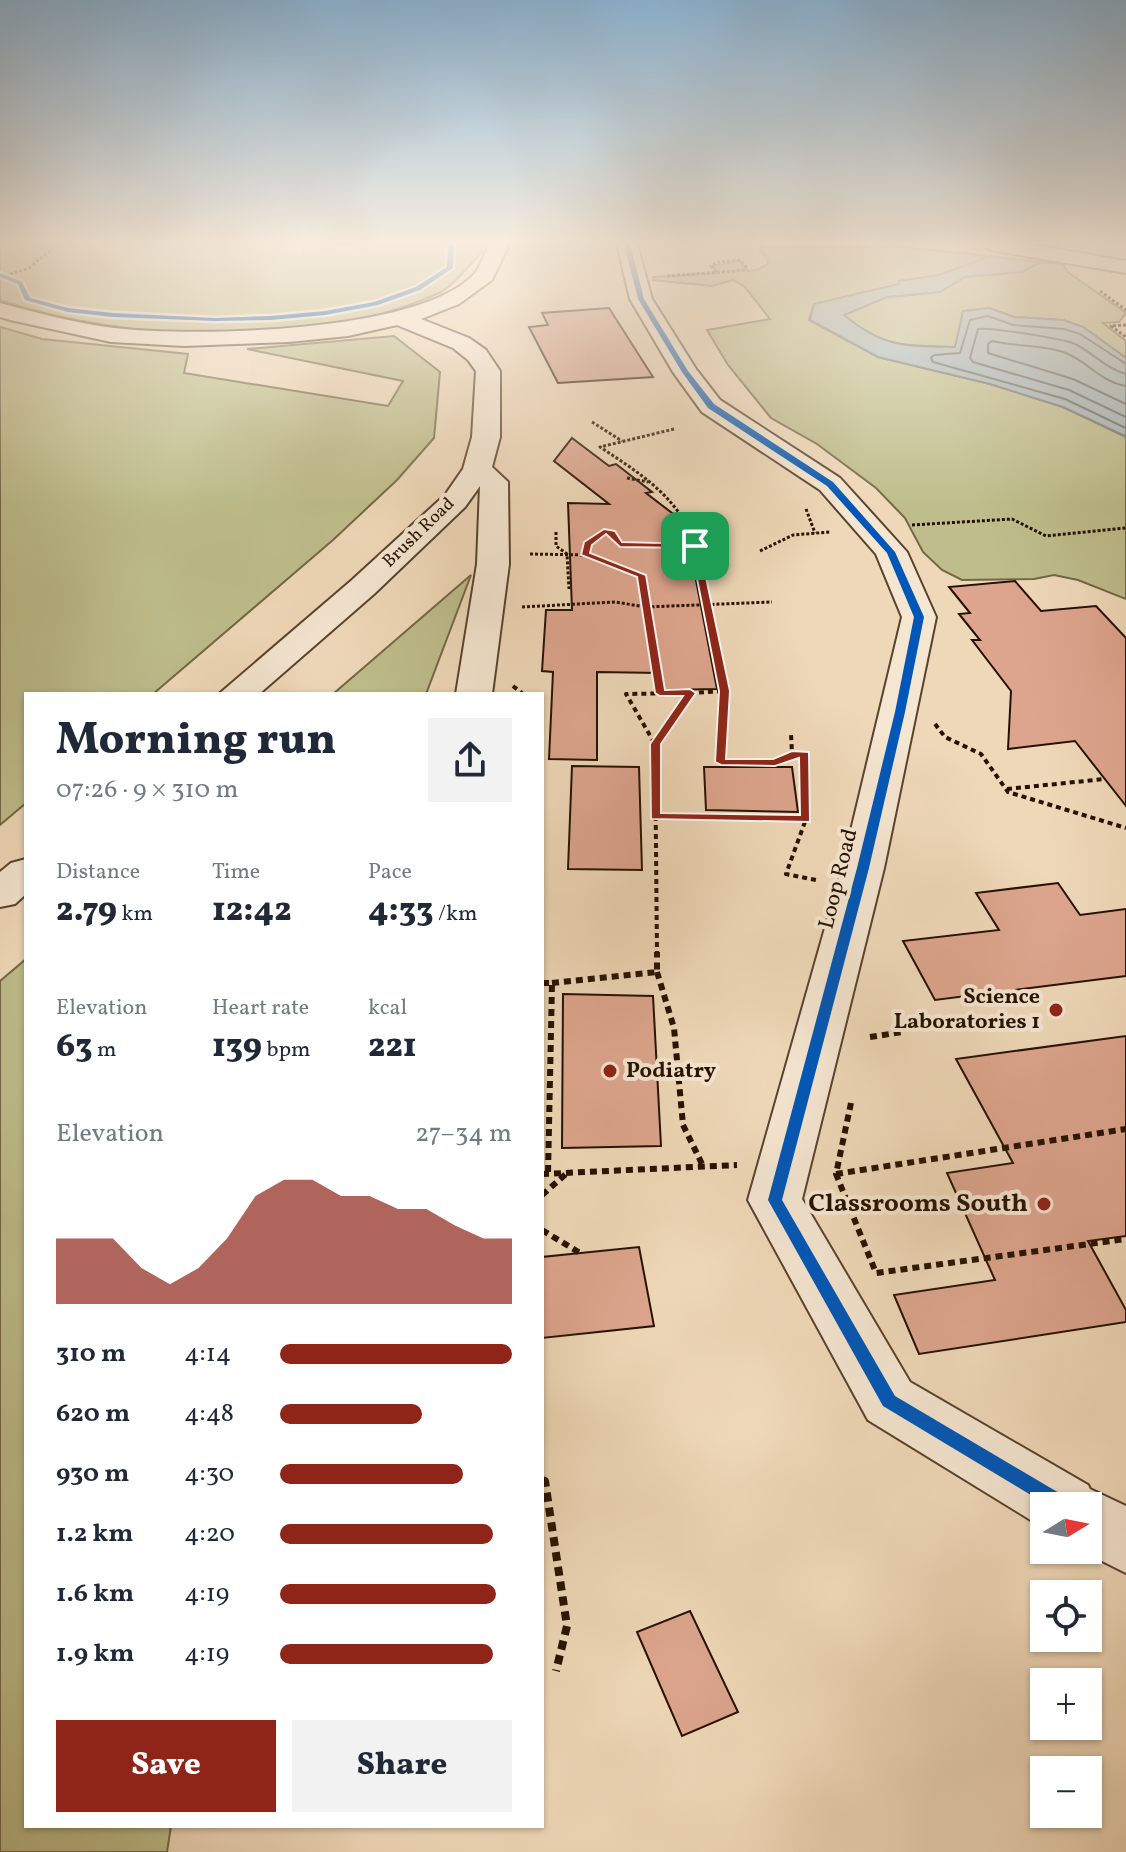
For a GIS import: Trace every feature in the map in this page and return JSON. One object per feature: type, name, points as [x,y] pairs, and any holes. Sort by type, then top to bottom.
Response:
[{"type":"street","points":[[85,330],[200,340],[296,336],[328,330]]},
{"type":"street","name":"Brush Road","points":[[239,692],[420,534],[455,501],[477,469],[486,437],[488,371],[477,355],[461,343],[430,330]]},
{"type":"street","name":"Loop Road","points":[[659,330],[711,406],[830,484],[872,529],[891,552],[919,617],[867,853],[775,1200],[889,1401],[1042,1492]]},
{"type":"street","points":[[474,692],[493,553],[494,482],[477,469]]},
{"type":"street","points":[[0,894],[24,874]]},
{"type":"street","points":[[1102,1527],[1126,1542]]},
{"type":"path","points":[[592,422],[623,441]]},
{"type":"path","points":[[674,429],[600,447],[649,483],[683,515],[694,534],[725,691],[721,762],[775,763],[792,754],[805,754],[806,819],[786,874],[816,880]]},
{"type":"path","points":[[627,478],[649,483]]},
{"type":"path","points":[[760,551],[793,535],[1012,519],[1046,536],[1126,528]]},
{"type":"path","points":[[586,555],[588,544],[604,531],[612,533],[620,544],[695,546]]},
{"type":"path","points":[[556,532],[556,546],[567,554]]},
{"type":"path","points":[[493,553],[586,555],[642,575],[660,693]]},
{"type":"path","points":[[567,554],[569,589]]},
{"type":"path","points":[[486,609],[615,602],[646,607],[772,602]]},
{"type":"path","points":[[703,1166],[683,1125],[674,1028],[657,972],[655,744],[626,694],[725,691]]},
{"type":"path","points":[[655,744],[690,693]]},
{"type":"path","points":[[791,734],[792,754]]},
{"type":"path","points":[[1006,789],[1105,779]]},
{"type":"path","points":[[655,816],[806,819]]},
{"type":"path","points":[[544,983],[657,972]]},
{"type":"path","points":[[552,983],[545,1174],[738,1164]]},
{"type":"path","points":[[870,1037],[903,1032]]},
{"type":"path","points":[[1126,1129],[836,1174],[876,1273],[1126,1239]]},
{"type":"path","points":[[544,1193],[567,1173]]},
{"type":"path","points":[[544,1231],[580,1253]]},
{"type":"path","points":[[544,1481],[567,1626],[556,1671]]},
{"type":"shaded area","points":[[0,330],[42,339],[188,354],[184,373],[388,406],[403,381],[247,349],[394,336],[440,372],[434,438],[397,480],[333,540],[155,692],[24,692],[24,805],[0,825]]},
{"type":"shaded area","points":[[149,330],[290,330],[220,334]]},
{"type":"shaded area","points":[[707,330],[828,330],[878,357],[990,384],[1063,407],[1126,437],[1126,599],[1078,580],[1054,575],[1034,579],[962,580],[942,570],[923,552],[905,518],[876,488],[817,444],[771,418],[728,365]]},
{"type":"shaded area","points":[[865,330],[961,330],[955,347],[895,343]]},
{"type":"shaded area","points":[[1088,330],[1112,330],[1126,341],[1126,358]]},
{"type":"shaded area","points":[[471,575],[427,692],[335,692]]},
{"type":"shaded area","points":[[24,961],[24,1828],[171,1828],[167,1852],[0,1852],[0,981]]},
{"type":"water","points":[[829,330],[865,330],[896,343],[955,347],[959,330],[1088,330],[1126,358],[1126,440],[1125,436],[1063,407],[990,384],[878,357]]},
{"type":"building","points":[[531,330],[623,330],[653,377],[558,383]]},
{"type":"building","points":[[572,438],[609,466],[616,464],[652,492],[646,493],[685,523],[717,689],[663,690],[661,673],[597,672],[597,760],[549,759],[553,672],[542,671],[546,610],[572,610],[568,503],[609,504],[554,461]]},
{"type":"building","points":[[1015,581],[1041,611],[1096,606],[1126,638],[1126,806],[1075,741],[1008,749],[1011,691],[972,640],[980,640],[959,614],[970,613],[949,587]]},
{"type":"building","points":[[572,766],[639,767],[642,870],[568,869]]},
{"type":"building","points":[[704,767],[792,767],[798,812],[706,810]]},
{"type":"building","points":[[1058,883],[1080,915],[1126,909],[1126,976],[935,1000],[903,941],[999,930],[976,893]]},
{"type":"building","name":"Podiatry","points":[[563,994],[653,996],[661,1146],[562,1148]]},
{"type":"building","points":[[1126,1036],[1126,1236],[1088,1241],[1126,1310],[1126,1322],[919,1354],[894,1295],[995,1280],[947,1173],[1013,1163],[956,1059]]},
{"type":"building","points":[[639,1247],[654,1326],[544,1338],[544,1257]]},
{"type":"building","points":[[690,1611],[738,1712],[682,1736],[637,1632]]},
{"type":"cycle path","points":[[660,330],[685,372],[711,406],[830,484],[872,529],[891,552],[919,617],[863,868],[775,1200],[889,1401],[1042,1492]]},
{"type":"place","name":"Science Laboratories 1","points":[[1056,1010]]},
{"type":"place","name":"Podiatry","points":[[610,1071]]},
{"type":"place","name":"Classrooms South","points":[[1044,1204]]},
{"type":"route","points":[[604,531],[612,533],[620,544],[695,546],[725,691],[721,762],[775,763],[792,754],[805,754],[806,819],[655,816],[655,744],[690,693],[660,693],[642,575],[586,555],[588,544],[604,531]]}]
